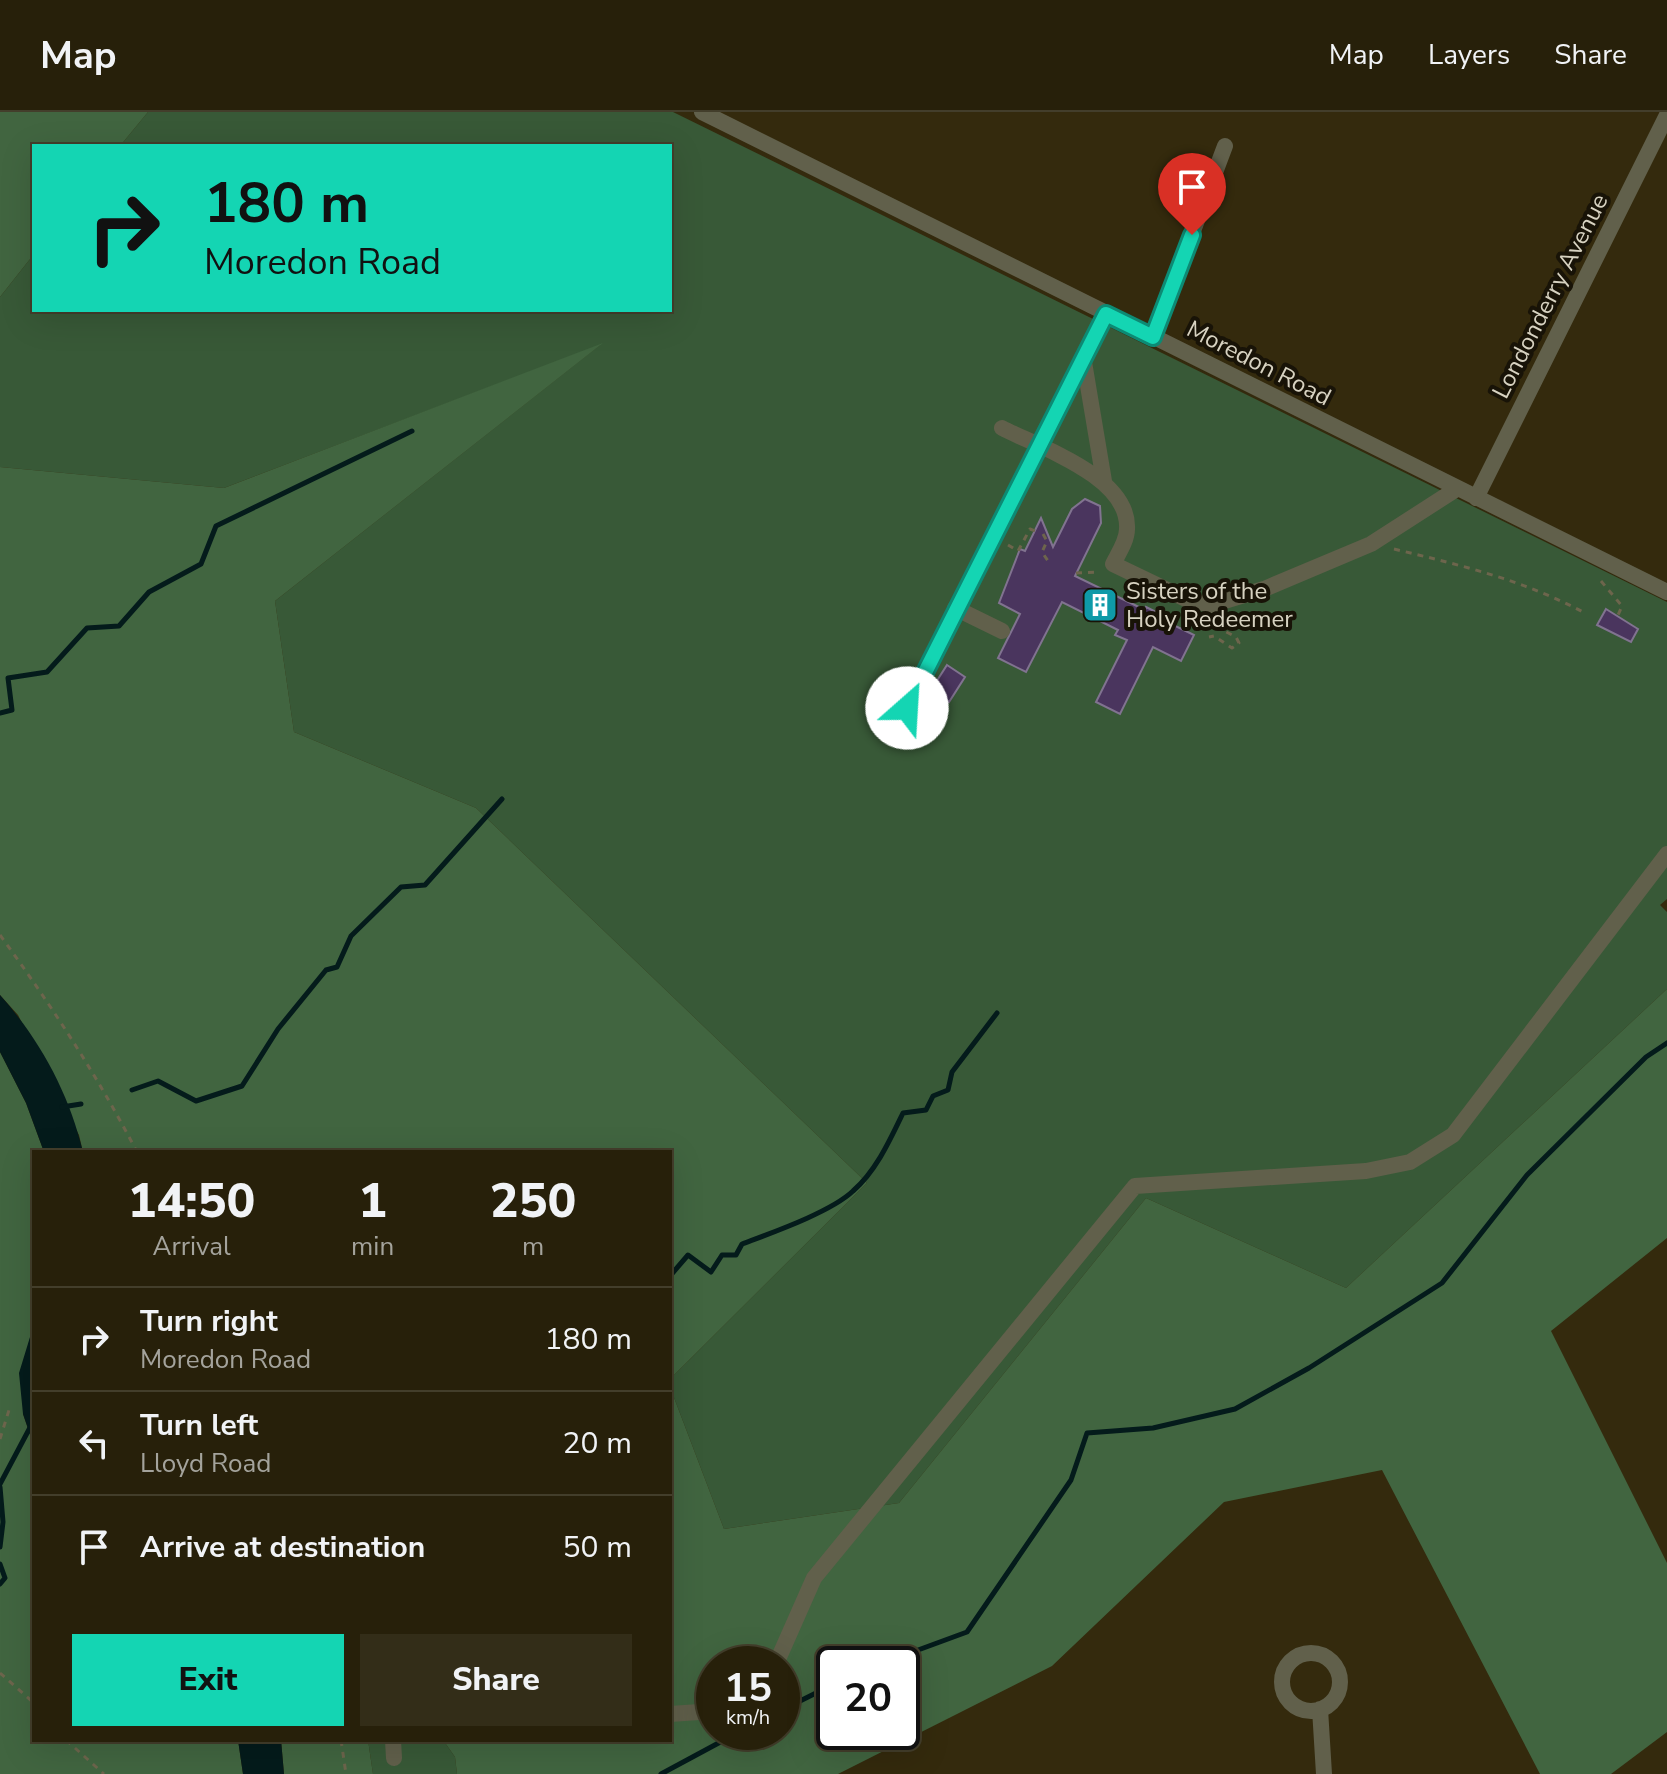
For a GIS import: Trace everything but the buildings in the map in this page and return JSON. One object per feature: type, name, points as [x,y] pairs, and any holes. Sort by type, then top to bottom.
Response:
[{"type":"street","name":"Moredon Road","points":[[702,112],[1667,592]]},
{"type":"street","name":"Londonderry Avenue","points":[[1476,498],[1667,115]]},
{"type":"street","points":[[1153,337],[1225,146]]},
{"type":"street","points":[[907,708],[1106,314]]},
{"type":"street","points":[[1083,356],[1104,481]]},
{"type":"street","points":[[1002,428],[1104,481],[1120,499],[1127,532],[1113,564],[1211,605],[1264,589],[1371,544],[1458,488]]},
{"type":"street","points":[[955,608],[1002,631]]},
{"type":"street","points":[[784,1646],[814,1578],[1135,1186],[1366,1171],[1410,1162],[1453,1135],[1667,854]]},
{"type":"street","points":[[1320,1709],[1324,1774]]},
{"type":"street","points":[[672,1714],[696,1712]]},
{"type":"street","points":[[393,1742],[394,1758]]},
{"type":"path","points":[[997,526],[1008,534],[1004,543],[1018,551],[1030,529],[1035,531]]},
{"type":"path","points":[[1043,534],[1047,541],[1042,552],[1048,561]]},
{"type":"path","points":[[1371,544],[1483,570],[1539,588],[1583,612]]},
{"type":"path","points":[[1076,573],[1095,574],[1103,566]]},
{"type":"path","points":[[1601,581],[1622,606],[1618,615]]},
{"type":"path","points":[[1199,618],[1236,637],[1239,643],[1232,648],[1214,636],[1209,637]]},
{"type":"path","points":[[0,935],[62,1021],[104,1089],[136,1150]]},
{"type":"path","points":[[0,1439],[9,1410]]},
{"type":"path","points":[[0,1673],[32,1701]]},
{"type":"path","points":[[68,1742],[104,1774]]},
{"type":"path","points":[[341,1742],[346,1774]]},
{"type":"green space","points":[[0,112],[148,112],[122,144],[32,144],[32,257],[0,297]]},
{"type":"green space","points":[[148,112],[673,112],[1667,602],[1667,899],[1660,905],[1667,912],[1667,989],[1346,1288],[1146,1198],[899,1503],[724,1529],[672,1392],[672,1377],[867,1183],[476,808],[294,732],[275,601],[600,345],[224,488],[0,467],[0,297],[32,257],[32,312],[672,312],[672,144],[122,144]]},
{"type":"green space","points":[[603,343],[275,601],[294,732],[476,808],[867,1183],[672,1377],[672,1150],[83,1150],[79,1135],[18,1015],[0,995],[0,467],[224,488]]},
{"type":"green space","points":[[1667,989],[1667,1238],[1551,1331],[1667,1563],[1667,1732],[1611,1774],[1540,1774],[1382,1470],[1224,1502],[1052,1666],[920,1733],[920,1646],[816,1646],[816,1750],[886,1750],[838,1774],[457,1774],[455,1757],[444,1742],[672,1742],[672,1392],[724,1529],[899,1503],[1146,1198],[1346,1288]]},
{"type":"green space","points":[[0,1052],[26,1103],[43,1150],[32,1150],[32,1331],[23,1414],[32,1440],[32,1742],[238,1742],[243,1774],[0,1774]]},
{"type":"green space","points":[[281,1742],[368,1742],[373,1774],[284,1774]]},
{"type":"green space","points":[[368,1742],[444,1742],[455,1757],[457,1774],[373,1774]]},
{"type":"water","points":[[0,995],[28,1030],[51,1068],[70,1109],[82,1150],[43,1150],[26,1103],[0,1052]]},
{"type":"water","points":[[32,1331],[32,1440],[23,1414],[19,1373]]},
{"type":"water","points":[[238,1742],[281,1742],[284,1774],[243,1774]]},
{"type":"waterway","points":[[0,713],[12,710],[8,678],[47,672],[87,628],[119,626],[149,592],[201,564],[216,526],[412,431]]},
{"type":"waterway","points":[[132,1090],[158,1081],[196,1101],[242,1086],[278,1029],[326,970],[337,967],[351,936],[401,887],[425,885],[502,799]]},
{"type":"waterway","points":[[672,1274],[688,1255],[711,1272],[722,1255],[736,1255],[742,1244],[816,1214],[853,1191],[876,1165],[903,1113],[926,1110],[933,1096],[948,1090],[952,1072],[997,1013]]},
{"type":"waterway","points":[[920,1649],[967,1632],[1071,1480],[1087,1433],[1153,1428],[1235,1409],[1309,1368],[1442,1283],[1527,1175],[1646,1057],[1667,1043]]},
{"type":"waterway","points":[[62,1107],[81,1104]]},
{"type":"waterway","points":[[0,1484],[32,1424]]},
{"type":"waterway","points":[[0,1487],[3,1522],[0,1547]]},
{"type":"waterway","points":[[0,1564],[5,1578],[0,1584]]},
{"type":"waterway","points":[[800,1701],[816,1693]]},
{"type":"waterway","points":[[661,1774],[706,1750]]},
{"type":"place","name":"Sisters of the Holy Redeemer","points":[[1100,605]]},
{"type":"route","points":[[907,708],[1065,389],[1106,314],[1153,337],[1192,235]]}]
